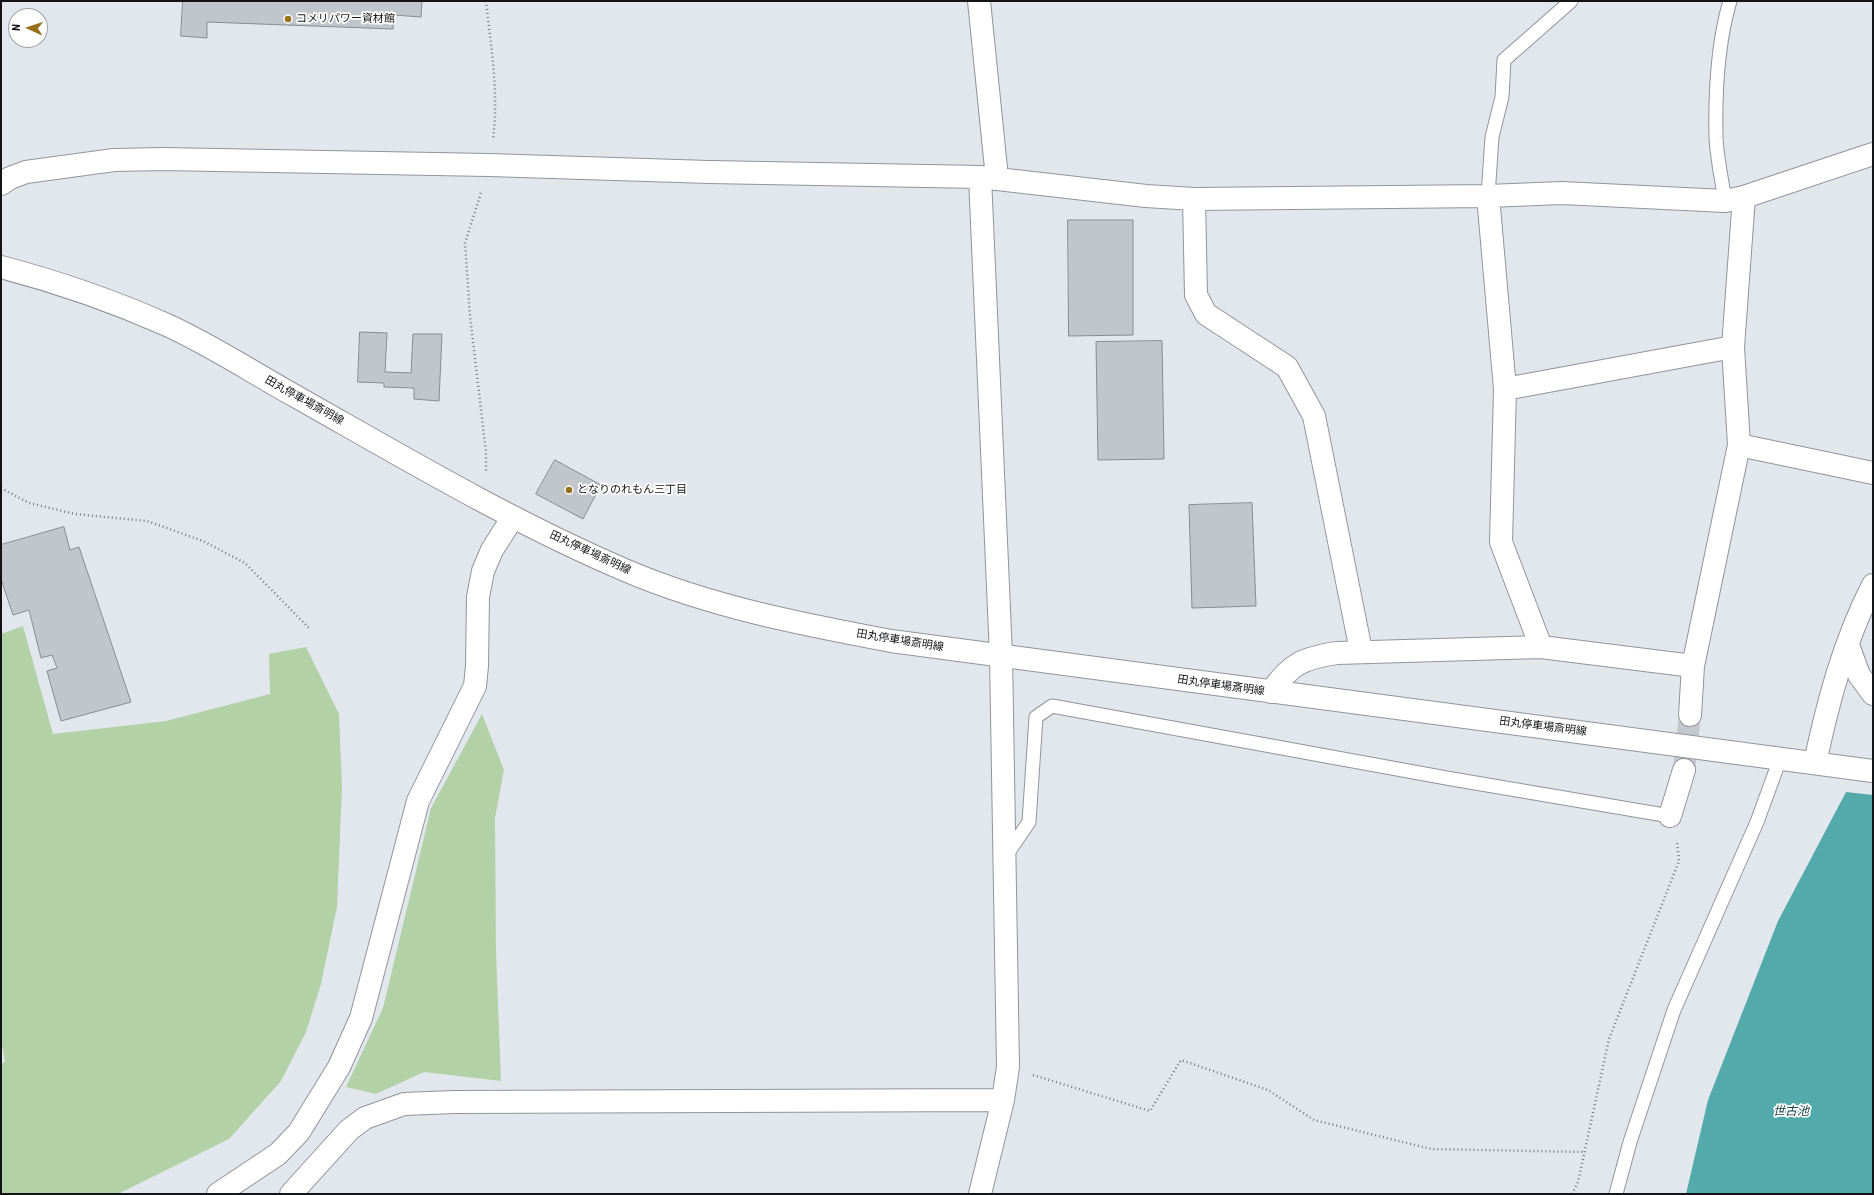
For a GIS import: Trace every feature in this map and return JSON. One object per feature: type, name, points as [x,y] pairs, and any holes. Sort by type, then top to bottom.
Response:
[{"type":"street","points":[[979,1],[989,178],[1001,655],[1008,1067],[1003,1100],[980,1194]]},
{"type":"street","points":[[1,184],[10,178],[26,172],[137,159],[489,165],[710,172],[989,178],[1146,196],[1194,198],[1488,196],[1562,193],[1734,199],[1873,154]]},
{"type":"street","points":[[1488,196],[1505,389],[1501,542],[1541,647]]},
{"type":"street","points":[[1194,198],[1196,295],[1206,314],[1286,367],[1314,416],[1361,651]]},
{"type":"street","points":[[1690,715],[1693,666],[1739,445],[1733,347],[1734,199]]},
{"type":"street","name":"田丸停車場斎明線","points":[[1,267],[68,286],[168,325],[214,348],[260,377],[486,503],[627,571],[719,604],[794,623],[891,641],[1873,771]]},
{"type":"street","points":[[1505,389],[1733,347]]},
{"type":"street","points":[[1739,445],[1873,473]]},
{"type":"street","points":[[218,1194],[278,1154],[299,1132],[339,1067],[361,1018],[418,801],[475,686],[477,666],[478,597],[483,571],[492,550],[514,517]]},
{"type":"street","points":[[1815,763],[1830,697],[1860,610],[1873,585]]},
{"type":"street","points":[[1848,645],[1859,675],[1873,694]]},
{"type":"street","points":[[1271,692],[1283,675],[1299,664],[1315,656],[1337,652],[1541,647],[1693,666]]},
{"type":"street","points":[[1670,816],[1684,770]]},
{"type":"street","points":[[291,1194],[349,1130],[366,1118],[404,1104],[454,1102],[1003,1100]]},
{"type":"lane","points":[[1488,196],[1492,137],[1502,97],[1504,60],[1571,1]]},
{"type":"lane","points":[[1730,1],[1717,69],[1716,138],[1734,199]]},
{"type":"lane","points":[[1005,857],[1029,822],[1036,717],[1052,706],[1452,779],[1670,816]]},
{"type":"lane","points":[[1616,1194],[1630,1142],[1674,1010],[1757,822],[1780,759]]},
{"type":"path","points":[[486,1],[494,74],[496,114],[489,165],[465,243],[470,316],[486,452],[486,503]]},
{"type":"path","points":[[1,488],[29,503],[75,514],[147,521],[203,540],[245,563],[309,628]]},
{"type":"path","points":[[1572,1194],[1578,1182],[1609,1039],[1679,861],[1676,832],[1670,816]]},
{"type":"path","points":[[1008,1067],[1150,1111],[1181,1060],[1268,1090],[1314,1120],[1431,1149],[1585,1152]]},
{"type":"green space","points":[[23,626],[53,734],[166,721],[270,694],[269,654],[306,647],[339,714],[342,787],[337,907],[321,984],[306,1032],[281,1081],[229,1139],[118,1194],[1,1194],[1,1064],[5,1062],[1,1039],[1,634]]},
{"type":"green space","points":[[482,714],[504,770],[495,818],[496,952],[501,1081],[424,1072],[376,1094],[346,1087],[383,1008],[431,808]]},
{"type":"water","name":"世古池","points":[[1846,792],[1873,795],[1873,1194],[1686,1194],[1708,1100],[1778,921]]},
{"type":"building","name":"コメリパワー資材館","points":[[183,1],[422,1],[421,17],[394,15],[393,29],[207,22],[207,38],[181,36]]},
{"type":"building","points":[[1068,220],[1133,220],[1133,335],[1069,336]]},
{"type":"building","points":[[360,332],[387,333],[385,372],[411,373],[413,334],[442,334],[439,401],[414,399],[414,388],[384,387],[384,383],[358,382]]},
{"type":"building","points":[[1162,341],[1164,459],[1098,460],[1096,342]]},
{"type":"building","name":"となりのれもん三丁目","points":[[555,460],[601,485],[583,519],[536,494]]},
{"type":"building","points":[[1252,503],[1256,606],[1192,608],[1189,505]]},
{"type":"building","points":[[64,527],[70,550],[79,547],[131,702],[61,721],[47,671],[57,668],[52,655],[41,658],[29,610],[13,615],[1,579],[1,545]]},
{"type":"tunnel","points":[[1684,770],[1690,715]]},
{"type":"place","name":"コメリパワー資材館","points":[[288,19]]},
{"type":"place","name":"となりのれもん三丁目","points":[[569,490]]}]
